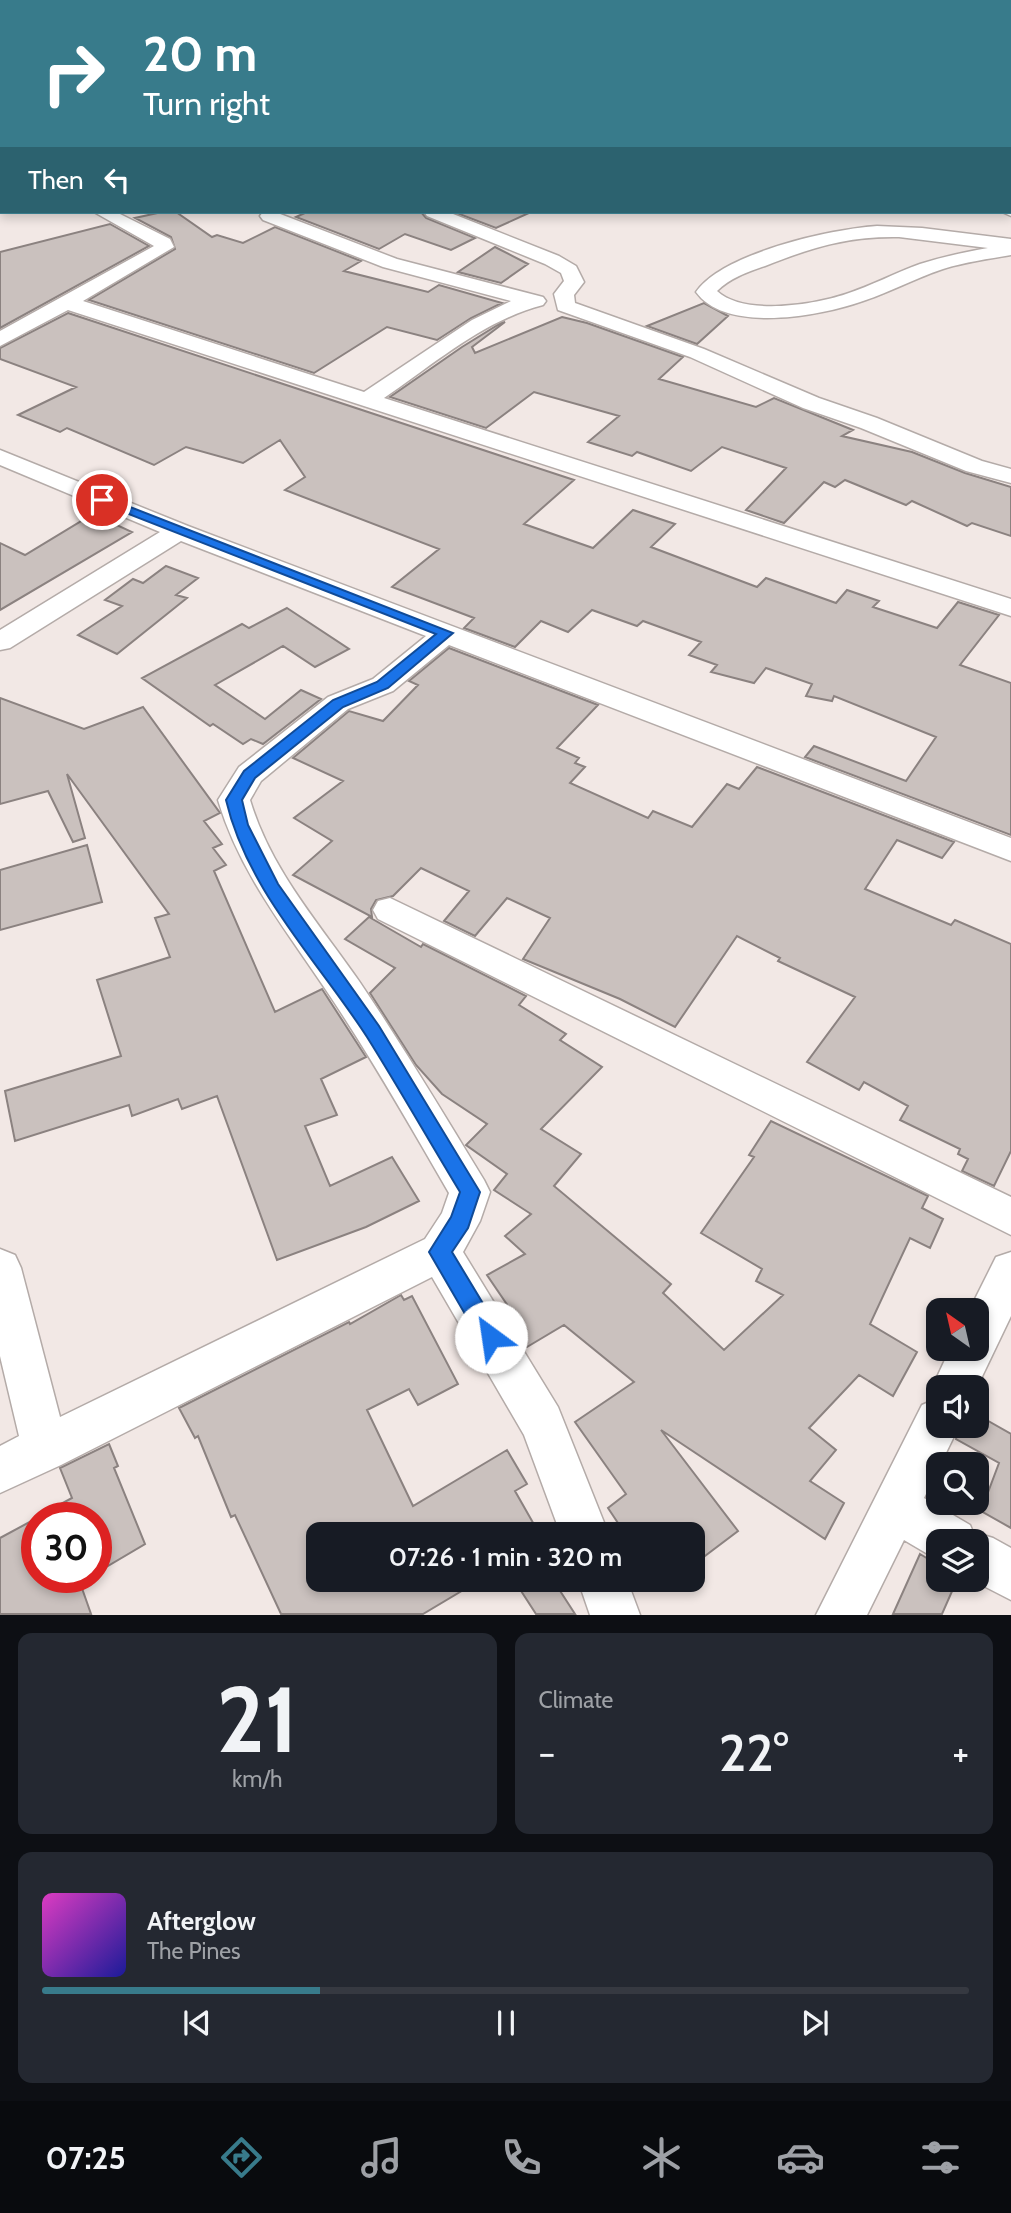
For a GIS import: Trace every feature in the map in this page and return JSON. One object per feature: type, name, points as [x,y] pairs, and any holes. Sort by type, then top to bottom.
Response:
[{"type":"street","points":[[0,340],[165,247],[163,243],[107,214]]},
{"type":"street","points":[[438,214],[552,260],[569,270],[574,282],[564,294],[565,306]]},
{"type":"street","points":[[269,216],[311,232],[329,243],[392,264],[565,306],[697,353],[811,404],[881,427],[974,466],[1011,476]]},
{"type":"street","points":[[859,232],[894,233],[1011,247],[948,262],[852,299],[794,309],[758,313],[718,303],[706,292],[710,286],[731,273],[833,236],[859,232]]},
{"type":"street","points":[[368,399],[493,317],[528,299]]},
{"type":"street","points":[[68,303],[1011,608]]},
{"type":"street","points":[[0,457],[179,531],[1011,850]]},
{"type":"street","points":[[0,642],[179,531]]},
{"type":"street","points":[[0,1471],[440,1252],[460,1221],[470,1192],[373,1031],[272,887],[240,825],[234,800],[250,774],[328,711],[352,696],[383,685],[446,633]]},
{"type":"street","points":[[390,910],[1011,1217]]},
{"type":"street","points":[[440,1252],[542,1423],[580,1522]]},
{"type":"street","points":[[0,1268],[45,1449]]},
{"type":"street","points":[[989,1315],[1011,1270]]},
{"type":"street","points":[[841,1615],[930,1438]]},
{"type":"street","points":[[895,1508],[931,1529]]},
{"type":"street","points":[[989,1563],[1011,1576]]},
{"type":"street","points":[[606,1592],[615,1615]]},
{"type":"building","points":[[153,214],[179,214],[212,237],[217,235],[243,243],[275,227],[361,261],[344,271],[428,292],[439,285],[502,303],[471,318],[437,340],[387,327],[314,373],[89,300],[175,249],[171,237],[135,218]]},
{"type":"building","points":[[303,214],[423,214],[426,218],[475,238],[451,250],[405,234],[379,249],[296,217]]},
{"type":"building","points":[[459,214],[527,214],[496,228]]},
{"type":"building","points":[[110,224],[149,246],[0,328],[0,252]]},
{"type":"building","points":[[495,247],[528,264],[501,283],[458,272]]},
{"type":"building","points":[[704,303],[728,316],[697,344],[647,326]]},
{"type":"building","points":[[68,313],[574,480],[524,524],[593,548],[633,510],[675,524],[651,547],[757,587],[766,578],[836,603],[847,590],[879,601],[873,607],[937,628],[958,602],[999,615],[960,665],[1011,683],[1011,835],[805,757],[814,746],[906,781],[936,737],[834,696],[832,701],[806,696],[812,684],[766,668],[754,683],[711,672],[717,665],[689,655],[701,642],[643,621],[637,626],[592,610],[568,632],[541,621],[515,647],[464,628],[474,618],[392,587],[439,549],[285,490],[305,477],[280,440],[243,463],[186,447],[154,465],[67,428],[60,432],[18,415],[76,387],[0,359],[0,348]]},
{"type":"building","points":[[562,317],[587,323],[683,357],[659,379],[756,407],[774,398],[853,430],[842,436],[912,452],[965,473],[1011,487],[1011,536],[972,523],[967,526],[912,501],[906,505],[845,480],[835,487],[824,482],[784,523],[746,510],[786,468],[722,447],[691,471],[637,452],[632,456],[588,442],[619,416],[534,392],[486,428],[390,397],[501,323],[505,322],[472,347],[475,353]]},
{"type":"building","points":[[93,514],[132,532],[0,610],[0,543],[25,555]]},
{"type":"building","points":[[166,566],[198,578],[176,595],[187,598],[117,654],[78,635],[122,606],[105,600],[133,579],[143,583]]},
{"type":"building","points":[[287,608],[349,649],[315,667],[283,646],[215,685],[265,719],[301,690],[321,699],[263,744],[251,739],[243,744],[213,724],[210,726],[142,678],[242,624],[249,628]]},
{"type":"building","points":[[449,648],[598,705],[557,748],[579,758],[575,763],[585,767],[570,783],[648,818],[653,811],[692,827],[727,784],[739,789],[757,767],[954,842],[942,858],[897,840],[865,889],[951,925],[955,920],[1011,944],[1011,1151],[994,1186],[962,1171],[968,1159],[958,1154],[960,1149],[900,1120],[908,1106],[864,1082],[859,1090],[807,1062],[855,997],[778,961],[780,958],[737,936],[675,1027],[620,999],[523,959],[550,918],[507,898],[475,936],[444,921],[469,891],[421,868],[393,896],[376,900],[371,909],[372,917],[293,875],[332,841],[294,818],[343,781],[293,758],[349,711],[383,721],[418,685],[409,681]]},
{"type":"building","points":[[0,698],[84,729],[143,707],[220,813],[204,821],[222,844],[213,848],[226,865],[214,871],[275,1012],[322,989],[366,1057],[321,1079],[337,1115],[305,1126],[330,1186],[392,1157],[419,1201],[366,1227],[277,1260],[217,1096],[182,1109],[178,1099],[132,1116],[129,1105],[15,1141],[5,1091],[121,1056],[97,980],[170,957],[155,918],[169,914],[67,774],[85,838],[73,842],[48,791],[0,804]]},
{"type":"building","points":[[87,845],[102,902],[0,930],[0,870]]},
{"type":"building","points":[[369,917],[421,947],[423,944],[526,996],[519,1005],[566,1034],[560,1040],[602,1067],[541,1129],[581,1154],[554,1186],[671,1284],[663,1293],[724,1350],[783,1295],[756,1281],[762,1269],[701,1233],[754,1157],[749,1155],[771,1121],[928,1196],[922,1208],[943,1219],[930,1248],[910,1238],[870,1324],[917,1352],[893,1396],[859,1375],[809,1428],[836,1450],[810,1481],[844,1503],[825,1539],[661,1430],[738,1531],[705,1556],[705,1522],[617,1522],[608,1508],[626,1494],[575,1422],[634,1382],[564,1325],[527,1347],[502,1310],[508,1306],[487,1275],[525,1254],[505,1236],[531,1214],[494,1190],[507,1174],[466,1145],[487,1124],[442,1094],[416,1065],[370,993],[395,968],[345,939]]},
{"type":"building","points":[[401,1295],[404,1300],[412,1296],[458,1384],[418,1405],[409,1389],[367,1410],[413,1506],[507,1450],[527,1484],[515,1491],[533,1522],[306,1522],[306,1592],[460,1592],[423,1614],[281,1614],[235,1515],[231,1517],[198,1436],[195,1438],[179,1408],[349,1322],[350,1324]]},
{"type":"building","points":[[989,1421],[1011,1434],[1011,1528],[988,1515],[989,1490],[999,1463],[989,1457],[989,1452],[979,1452],[956,1439],[989,1438]]},
{"type":"building","points":[[109,1444],[118,1466],[114,1468],[145,1544],[112,1564],[112,1502],[65,1502],[72,1498],[60,1468]]},
{"type":"building","points":[[21,1527],[21,1593],[84,1593],[91,1614],[0,1614],[0,1538]]},
{"type":"building","points":[[920,1554],[926,1558],[926,1592],[952,1592],[942,1614],[893,1614]]},
{"type":"building","points":[[522,1592],[561,1592],[575,1614],[536,1614]]},
{"type":"route","points":[[102,500],[446,633],[383,685],[338,703],[250,774],[234,800],[240,825],[272,887],[373,1031],[470,1192],[460,1221],[440,1252],[491,1337]]}]
